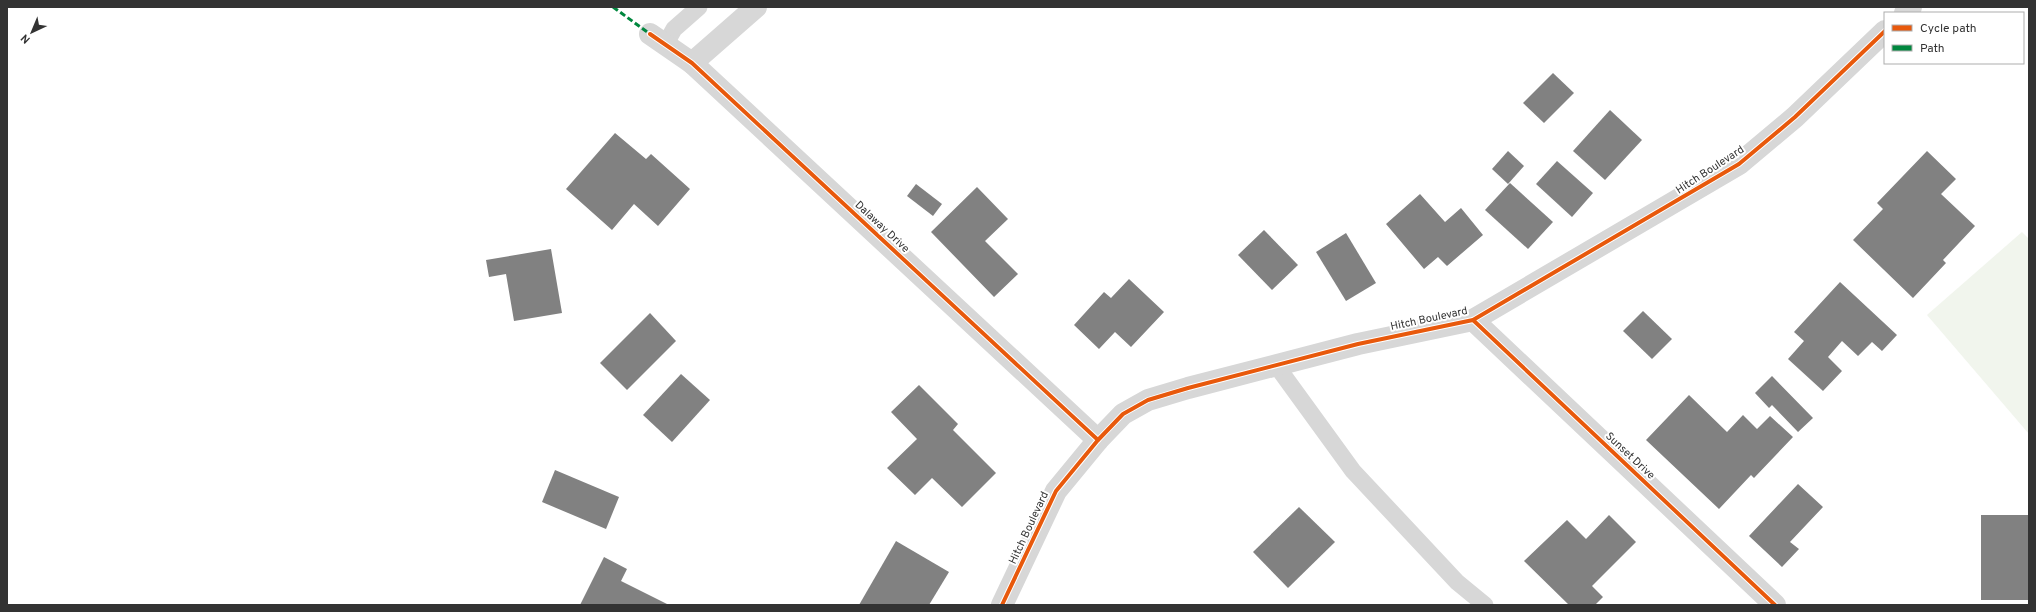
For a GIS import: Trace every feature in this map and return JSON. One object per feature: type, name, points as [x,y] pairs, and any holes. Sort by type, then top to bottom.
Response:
[{"type":"street","points":[[692,63],[756,7]]},
{"type":"street","name":"Hitch Boulevard","points":[[1002,605],[1056,491],[1098,440],[1123,414],[1148,400],[1358,344],[1473,320],[1739,164],[1795,117],[1884,32]]},
{"type":"street","name":"Dalaway Drive","points":[[657,40],[692,63],[1098,440]]},
{"type":"street","name":"Sunset Drive","points":[[1473,320],[1775,605]]},
{"type":"lane","points":[[657,40],[674,29],[699,7]]},
{"type":"lane","points":[[1276,366],[1353,471],[1457,582],[1485,605]]},
{"type":"shaded area","points":[[2022,232],[2029,239],[2029,434],[1927,315]]},
{"type":"building","points":[[1553,73],[1574,93],[1544,123],[1523,103]]},
{"type":"building","points":[[1610,110],[1642,140],[1605,180],[1573,151]]},
{"type":"building","points":[[615,133],[646,159],[651,154],[690,189],[658,226],[634,204],[612,230],[566,189]]},
{"type":"building","points":[[1508,151],[1524,166],[1508,184],[1492,169]]},
{"type":"building","points":[[1927,151],[1956,179],[1941,194],[1975,226],[1943,260],[1946,263],[1913,298],[1853,240],[1883,209],[1877,203]]},
{"type":"building","points":[[1557,161],[1593,193],[1572,217],[1536,184]]},
{"type":"building","points":[[1510,183],[1553,222],[1528,249],[1485,210]]},
{"type":"building","points":[[916,184],[942,204],[933,216],[907,196]]},
{"type":"building","points":[[977,187],[1008,219],[985,241],[1018,274],[994,297],[931,232]]},
{"type":"building","points":[[1420,194],[1445,222],[1461,208],[1483,235],[1447,266],[1438,257],[1424,269],[1386,224]]},
{"type":"building","points":[[1264,230],[1298,265],[1272,290],[1238,255]]},
{"type":"building","points":[[1346,233],[1376,283],[1346,301],[1316,252]]},
{"type":"building","points":[[551,249],[562,313],[514,321],[506,274],[489,277],[486,260]]},
{"type":"building","points":[[1129,279],[1164,312],[1131,347],[1115,332],[1099,349],[1074,325],[1104,292],[1111,298]]},
{"type":"building","points":[[1840,282],[1897,335],[1882,351],[1872,342],[1858,356],[1842,341],[1828,357],[1842,371],[1823,391],[1788,359],[1804,341],[1794,332]]},
{"type":"building","points":[[1643,311],[1672,339],[1652,359],[1623,331]]},
{"type":"building","points":[[650,313],[676,341],[627,390],[600,363]]},
{"type":"building","points":[[681,374],[710,400],[672,442],[643,415]]},
{"type":"building","points":[[1772,376],[1813,418],[1798,432],[1772,405],[1769,408],[1755,393]]},
{"type":"building","points":[[919,385],[958,424],[953,430],[996,473],[962,507],[932,478],[915,495],[887,468],[917,439],[891,412]]},
{"type":"building","points":[[1689,395],[1727,432],[1743,415],[1757,429],[1770,416],[1793,437],[1754,478],[1751,475],[1719,509],[1646,440]]},
{"type":"building","points":[[555,470],[619,497],[606,529],[542,502]]},
{"type":"building","points":[[1798,484],[1823,507],[1790,542],[1799,549],[1782,567],[1749,536]]},
{"type":"building","points":[[1299,507],[1335,542],[1288,588],[1253,552]]},
{"type":"building","points":[[1609,515],[1636,542],[1592,586],[1603,597],[1595,605],[1569,605],[1524,561],[1567,520],[1586,539]]},
{"type":"building","points":[[1981,515],[2029,515],[2029,600],[1981,600]]},
{"type":"building","points":[[896,541],[949,572],[929,605],[859,605]]},
{"type":"building","points":[[604,557],[627,569],[621,581],[669,605],[580,605]]},
{"type":"marked path","points":[[613,7],[650,34]]},
{"type":"cycle path","points":[[1002,605],[1056,491],[1098,440],[1123,414],[1148,400],[1188,388],[1358,344],[1473,320],[1739,164],[1795,117],[1884,32]]},
{"type":"cycle path","points":[[650,34],[692,63],[1098,440]]},
{"type":"cycle path","points":[[1473,320],[1775,605]]}]
